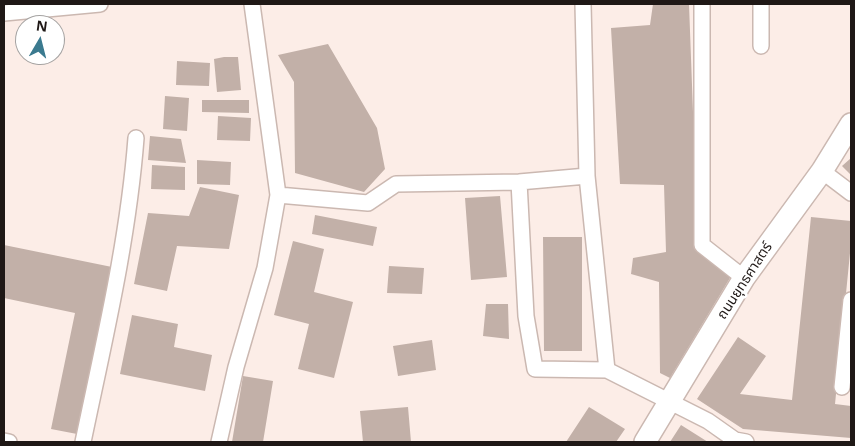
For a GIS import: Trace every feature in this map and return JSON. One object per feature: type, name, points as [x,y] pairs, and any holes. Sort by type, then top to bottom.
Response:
[{"type":"street","points":[[4,12],[100,4]]},
{"type":"street","points":[[219,442],[236,367],[265,268],[278,195],[252,4]]},
{"type":"street","points":[[583,4],[587,176],[607,370]]},
{"type":"street","points":[[702,4],[702,245],[744,278]]},
{"type":"street","points":[[760,46],[762,4]]},
{"type":"street","name":"ถนนยุทธศาสตร์","points":[[645,442],[744,278],[822,171],[851,124]]},
{"type":"street","points":[[82,442],[124,247],[136,138]]},
{"type":"street","points":[[822,171],[851,193]]},
{"type":"street","points":[[278,195],[368,203],[396,184],[519,182],[587,176]]},
{"type":"street","points":[[519,182],[526,316],[535,369],[607,370],[708,422],[735,440],[746,442]]},
{"type":"street","points":[[842,387],[851,300]]},
{"type":"street","points":[[4,441],[9,442]]},
{"type":"building","points":[[653,4],[689,4],[698,247],[733,273],[670,378],[660,373],[659,282],[631,274],[633,258],[666,252],[664,185],[620,184],[611,28],[650,25]]},
{"type":"building","points":[[328,44],[377,128],[385,169],[364,192],[295,173],[294,82],[278,55]]},
{"type":"building","points":[[238,57],[241,90],[217,92],[214,59]]},
{"type":"building","points":[[177,61],[210,63],[209,86],[176,85]]},
{"type":"building","points":[[165,96],[189,98],[187,131],[163,129]]},
{"type":"building","points":[[202,100],[249,100],[249,113],[202,112]]},
{"type":"building","points":[[218,116],[251,118],[250,141],[217,140]]},
{"type":"building","points":[[150,136],[181,139],[186,163],[148,160]]},
{"type":"building","points":[[851,158],[851,175],[842,166]]},
{"type":"building","points":[[197,160],[231,162],[230,185],[197,184]]},
{"type":"building","points":[[152,165],[185,167],[185,190],[151,189]]},
{"type":"building","points":[[200,187],[239,195],[229,249],[177,246],[167,291],[134,284],[148,213],[189,216]]},
{"type":"building","points":[[500,196],[507,277],[471,280],[465,198]]},
{"type":"building","points":[[315,215],[377,227],[373,246],[312,234]]},
{"type":"building","points":[[811,217],[851,221],[851,243],[835,404],[851,406],[851,438],[743,429],[697,399],[738,337],[766,356],[740,394],[792,400]]},
{"type":"building","points":[[543,237],[582,237],[582,351],[544,351]]},
{"type":"building","points":[[293,241],[324,249],[314,292],[353,302],[334,378],[298,369],[309,324],[274,315]]},
{"type":"building","points":[[4,245],[112,267],[77,434],[51,429],[75,313],[4,298]]},
{"type":"building","points":[[389,266],[424,268],[422,294],[387,293]]},
{"type":"building","points":[[486,304],[508,304],[509,339],[483,336]]},
{"type":"building","points":[[132,315],[178,324],[174,347],[212,355],[205,391],[120,374]]},
{"type":"building","points":[[432,340],[436,370],[398,376],[393,346]]},
{"type":"building","points":[[243,376],[273,381],[263,442],[232,442]]},
{"type":"building","points":[[408,407],[411,442],[363,442],[360,411]]},
{"type":"building","points":[[589,407],[625,429],[616,442],[566,442]]},
{"type":"building","points":[[681,425],[708,442],[670,442]]}]
